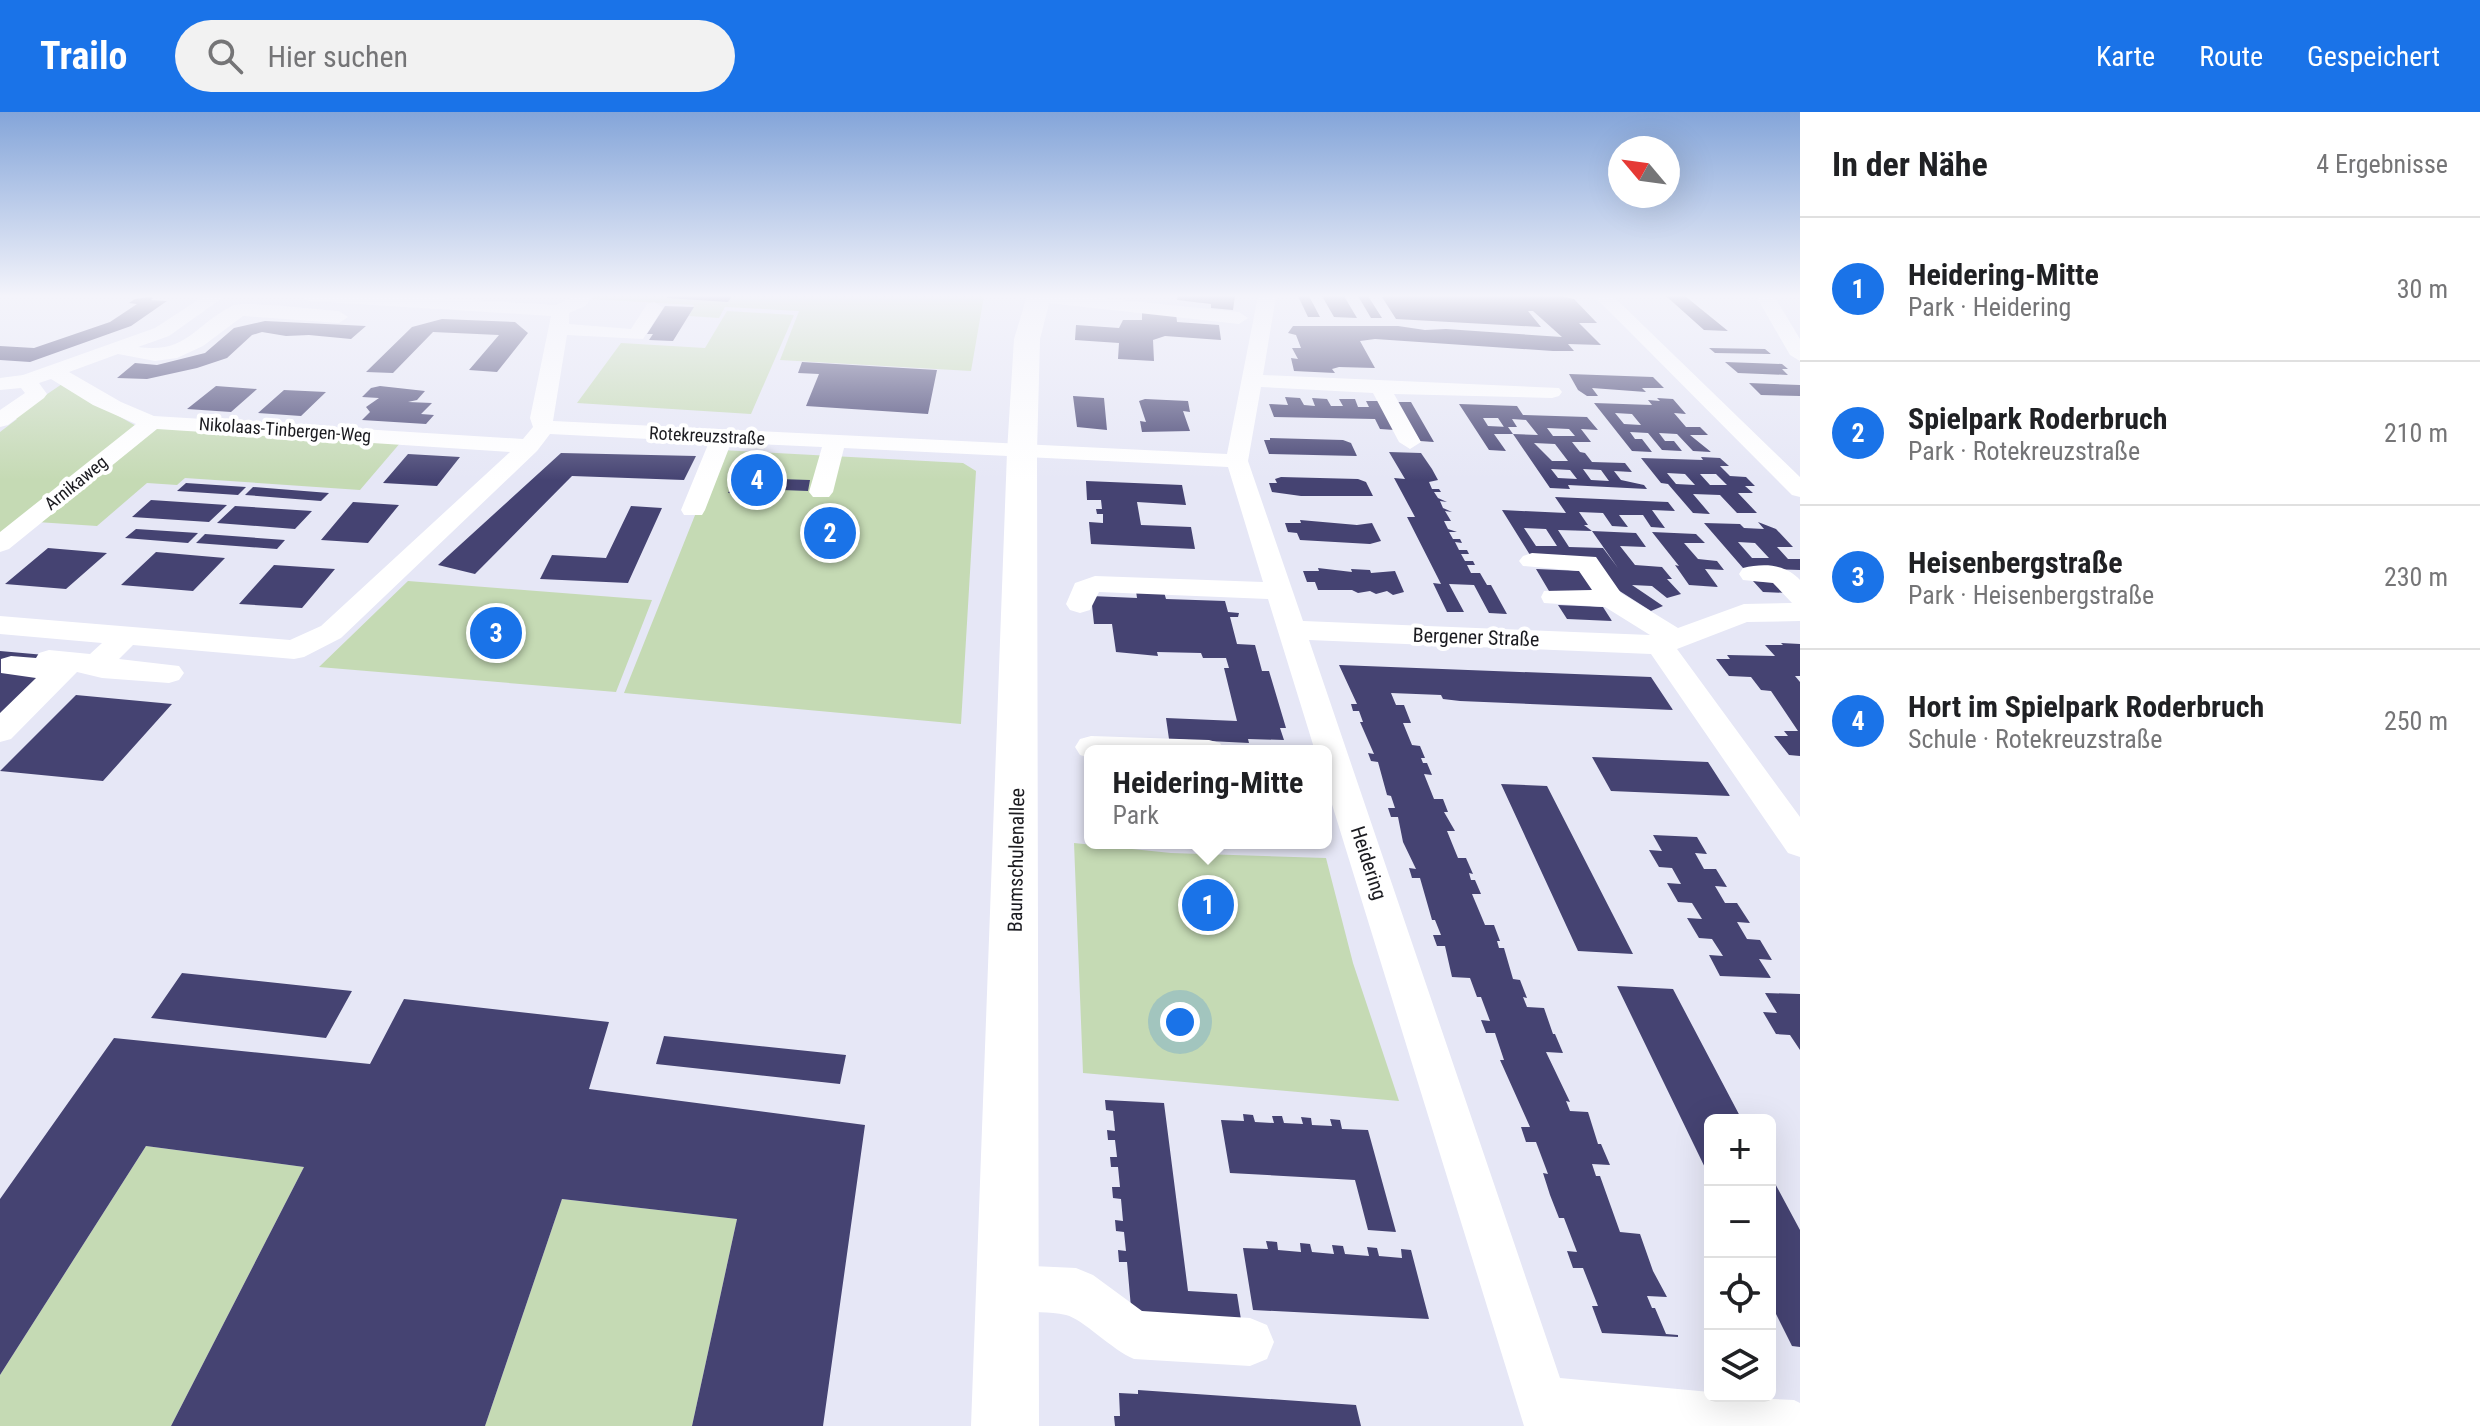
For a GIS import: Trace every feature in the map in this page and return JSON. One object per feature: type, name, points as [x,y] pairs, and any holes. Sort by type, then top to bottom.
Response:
[{"type":"main road","name":"Baumschulenallee","points":[[1005,1426],[1026,357]]},
{"type":"street","points":[[0,384],[26,381],[91,357]]},
{"type":"street","points":[[0,625],[294,650],[331,632],[536,436],[552,357]]},
{"type":"street","name":"Heidering","points":[[1256,357],[1237,461],[1327,745]]},
{"type":"street","points":[[1665,357],[1800,490]]},
{"type":"street","name":"Nikolaas-Tinbergen-Weg","points":[[53,371],[101,401],[133,417],[152,422],[536,436]]},
{"type":"street","points":[[1252,380],[1295,385],[1552,392]]},
{"type":"street","points":[[0,420],[37,394],[26,381]]},
{"type":"street","points":[[1380,387],[1410,442]]},
{"type":"street","name":"Arnikaweg","points":[[0,544],[152,422]]},
{"type":"street","name":"Rotekreuzstraße","points":[[536,436],[723,436],[1237,461]]},
{"type":"street","points":[[693,510],[723,436]]},
{"type":"street","points":[[821,492],[835,442]]},
{"type":"street","points":[[1532,561],[1587,563],[1611,599],[1668,642],[1800,843]]},
{"type":"street","points":[[1752,574],[1790,575],[1800,597]]},
{"type":"street","points":[[1080,604],[1084,589],[1095,584],[1280,591]]},
{"type":"street","points":[[1554,597],[1611,599]]},
{"type":"street","name":"Bergener Straße","points":[[1293,630],[1668,642],[1744,613],[1800,612]]},
{"type":"street","points":[[0,731],[68,664],[126,636]]},
{"type":"street","points":[[11,666],[68,664],[169,673]]},
{"type":"street","name":"Heidering","points":[[1332,760],[1546,1414]]},
{"type":"street","points":[[1008,1289],[1076,1292],[1134,1335],[1250,1342]]},
{"type":"street","points":[[1546,1414],[1794,1426]]},
{"type":"green space","points":[[610,357],[776,357],[751,414],[577,403]]},
{"type":"green space","points":[[781,357],[973,357],[971,371],[780,360]]},
{"type":"green space","points":[[62,384],[138,427],[0,537],[0,432],[17,419],[12,418]]},
{"type":"green space","points":[[152,426],[401,442],[360,490],[185,478],[177,485],[147,483],[97,526],[37,522]]},
{"type":"green space","points":[[721,450],[963,463],[976,471],[961,724],[624,693]]},
{"type":"green space","points":[[408,581],[652,600],[616,692],[319,667]]},
{"type":"green space","points":[[1074,843],[1084,844],[1084,849],[1326,858],[1353,963],[1399,1101],[1083,1073]]},
{"type":"green space","points":[[146,1146],[304,1167],[171,1426],[0,1426],[0,1375]]},
{"type":"green space","points":[[562,1199],[737,1219],[692,1426],[485,1426]]},
{"type":"building","points":[[0,357],[43,357],[30,362],[0,360]]},
{"type":"building","points":[[188,357],[228,357],[147,379],[117,378],[135,363],[157,365]]},
{"type":"building","points":[[381,357],[408,357],[393,373],[366,372]]},
{"type":"building","points":[[480,357],[509,357],[497,372],[469,370]]},
{"type":"building","points":[[1154,357],[1154,361],[1118,359]]},
{"type":"building","points":[[1369,357],[1375,368],[1339,367],[1332,369],[1335,373],[1294,371],[1291,358]]},
{"type":"building","points":[[802,362],[937,370],[928,414],[806,406],[819,374],[798,373]]},
{"type":"building","points":[[1725,362],[1782,364],[1788,369],[1782,369],[1788,375],[1738,373]]},
{"type":"building","points":[[1569,374],[1653,377],[1664,388],[1642,388],[1646,392],[1592,388],[1598,396],[1587,396],[1578,390]]},
{"type":"building","points":[[1749,383],[1800,385],[1800,396],[1761,395]]},
{"type":"building","points":[[216,386],[257,389],[231,412],[187,409]]},
{"type":"building","points":[[380,386],[425,391],[417,400],[408,402],[432,403],[421,414],[434,415],[426,424],[362,420],[370,412],[366,407],[379,398],[362,397],[371,388]]},
{"type":"building","points":[[284,390],[326,392],[301,416],[258,413]]},
{"type":"building","points":[[1073,396],[1104,398],[1107,430],[1077,427]]},
{"type":"building","points":[[1285,397],[1300,398],[1304,405],[1315,406],[1312,398],[1327,399],[1331,406],[1343,406],[1339,399],[1355,399],[1358,407],[1369,407],[1366,401],[1380,401],[1395,430],[1380,429],[1375,419],[1274,417],[1269,404],[1288,405]]},
{"type":"building","points":[[1657,398],[1673,399],[1686,414],[1674,413],[1686,427],[1700,427],[1708,435],[1690,435],[1711,452],[1693,451],[1677,434],[1659,433],[1665,441],[1674,441],[1682,451],[1662,450],[1648,433],[1630,432],[1635,439],[1642,439],[1652,452],[1632,451],[1594,403],[1652,405],[1648,400],[1660,401]],"holes":[[[1615,413],[1632,414],[1641,425],[1624,424]]]},
{"type":"building","points":[[1139,401],[1188,401],[1190,412],[1183,411],[1190,431],[1142,432],[1140,421],[1146,422]]},
{"type":"building","points":[[1397,402],[1411,402],[1434,442],[1420,441]]},
{"type":"building","points":[[1459,404],[1517,406],[1523,415],[1587,417],[1598,430],[1581,429],[1591,442],[1572,442],[1580,452],[1585,453],[1592,462],[1625,463],[1632,472],[1614,471],[1621,480],[1644,485],[1647,489],[1568,485],[1570,489],[1550,488],[1513,434],[1494,434],[1506,451],[1489,450]],"holes":[[[1483,418],[1498,418],[1504,427],[1488,426]],[[1512,419],[1526,420],[1538,435],[1513,434],[1508,427],[1517,427]],[[1547,428],[1569,429],[1575,436],[1553,436]],[[1534,443],[1555,444],[1568,461],[1552,461]],[[1551,469],[1570,470],[1577,479],[1558,478]],[[1583,469],[1601,470],[1609,481],[1591,480]]]},
{"type":"building","points":[[1264,440],[1343,440],[1351,443],[1357,456],[1269,454]]},
{"type":"building","points":[[1389,452],[1421,453],[1438,480],[1429,482],[1432,489],[1439,489],[1441,492],[1434,492],[1447,502],[1440,501],[1443,508],[1452,512],[1445,511],[1451,521],[1444,521],[1448,529],[1457,532],[1449,532],[1453,539],[1460,539],[1462,543],[1455,542],[1459,550],[1467,550],[1469,554],[1461,554],[1465,561],[1473,561],[1475,565],[1467,565],[1471,573],[1480,573],[1487,585],[1491,585],[1507,614],[1489,613],[1474,585],[1449,584],[1464,612],[1447,612],[1433,583],[1441,584],[1407,517],[1415,517],[1394,478],[1405,479]]},
{"type":"building","points":[[561,453],[696,456],[684,480],[572,476],[475,574],[438,565]]},
{"type":"building","points":[[408,454],[460,457],[437,486],[383,483]]},
{"type":"building","points":[[1701,457],[1720,458],[1729,466],[1720,466],[1730,476],[1746,477],[1755,486],[1745,486],[1753,493],[1738,493],[1757,513],[1737,513],[1720,495],[1693,494],[1710,514],[1693,513],[1668,484],[1661,483],[1641,458],[1703,460]],"holes":[[[1667,473],[1685,474],[1695,485],[1676,484]],[[1700,474],[1716,474],[1727,485],[1710,485]]]},
{"type":"building","points":[[740,472],[781,474],[779,479],[810,480],[808,491],[753,489],[751,494],[728,493]]},
{"type":"building","points":[[1275,479],[1358,479],[1366,482],[1373,496],[1301,496],[1272,492],[1269,483],[1277,483]]},
{"type":"building","points":[[1086,481],[1182,485],[1186,505],[1137,502],[1141,525],[1191,527],[1195,549],[1091,544],[1089,522],[1103,523],[1103,514],[1097,514],[1096,509],[1102,509],[1101,500],[1087,500]]},
{"type":"building","points":[[186,483],[246,487],[238,495],[177,491]]},
{"type":"building","points":[[253,487],[329,493],[321,501],[245,495]]},
{"type":"building","points":[[1555,497],[1668,502],[1675,511],[1652,510],[1665,528],[1651,527],[1643,515],[1619,515],[1628,527],[1612,526],[1603,513],[1579,512],[1588,525],[1584,525],[1592,531],[1636,533],[1646,547],[1620,546],[1635,565],[1662,567],[1672,579],[1667,579],[1681,594],[1667,598],[1652,586],[1632,585],[1663,606],[1651,611],[1618,590],[1595,558],[1530,555],[1502,510],[1566,513]],"holes":[[[1524,528],[1546,529],[1557,546],[1536,546]],[[1558,530],[1592,531],[1618,568],[1603,548],[1569,547]]]},
{"type":"building","points":[[151,500],[227,505],[209,522],[132,517]]},
{"type":"building","points":[[353,502],[399,505],[368,543],[321,540]]},
{"type":"building","points":[[235,506],[312,511],[295,529],[217,523]]},
{"type":"building","points":[[631,506],[662,508],[628,583],[540,579],[552,555],[606,558]]},
{"type":"building","points":[[1300,520],[1357,525],[1372,523],[1381,541],[1370,544],[1300,540],[1297,533],[1288,532],[1285,523],[1301,523]]},
{"type":"building","points":[[1758,522],[1776,529],[1793,547],[1777,547],[1788,559],[1800,559],[1800,570],[1743,568],[1704,523],[1740,524],[1744,528],[1764,529]],"holes":[[[1738,542],[1755,543],[1769,558],[1752,558]]]},
{"type":"building","points":[[136,529],[198,533],[188,543],[125,538]]},
{"type":"building","points":[[1652,532],[1696,534],[1705,543],[1684,543],[1698,559],[1717,561],[1724,570],[1705,569],[1718,587],[1689,585],[1675,565],[1679,566]]},
{"type":"building","points":[[205,534],[285,540],[277,549],[196,543]]},
{"type":"building","points":[[48,548],[107,553],[66,589],[5,584]]},
{"type":"building","points":[[156,552],[225,558],[193,591],[121,585]]},
{"type":"building","points":[[274,565],[335,569],[302,608],[239,604]]},
{"type":"building","points":[[1318,568],[1352,572],[1351,569],[1370,570],[1371,573],[1395,571],[1404,592],[1393,595],[1387,591],[1376,594],[1370,591],[1318,590],[1315,582],[1307,582],[1303,571],[1319,571]]},
{"type":"building","points":[[1536,569],[1581,571],[1596,593],[1549,591]]},
{"type":"building","points":[[1753,581],[1778,582],[1789,593],[1763,592]]},
{"type":"building","points":[[1136,591],[1164,592],[1166,599],[1225,601],[1228,612],[1239,613],[1238,617],[1230,617],[1237,644],[1255,645],[1262,671],[1269,671],[1286,728],[1280,728],[1284,740],[1248,739],[1249,743],[1169,739],[1166,718],[1237,721],[1224,668],[1229,668],[1226,658],[1203,658],[1201,653],[1157,652],[1158,656],[1116,652],[1112,624],[1094,624],[1091,596],[1137,598]]},
{"type":"building","points":[[1558,605],[1603,607],[1612,621],[1567,619]]},
{"type":"building","points":[[1781,643],[1800,644],[1800,676],[1795,676],[1800,682],[1800,756],[1789,755],[1774,736],[1788,736],[1784,731],[1798,731],[1771,691],[1761,690],[1751,677],[1729,676],[1716,659],[1730,659],[1727,655],[1775,656],[1765,645],[1783,645]]},
{"type":"building","points":[[0,651],[67,657],[0,722]]},
{"type":"building","points":[[1339,665],[1651,677],[1673,710],[1460,701],[1443,699],[1441,695],[1391,693],[1396,705],[1404,705],[1411,723],[1403,723],[1412,745],[1420,746],[1425,758],[1421,758],[1423,763],[1427,763],[1432,775],[1424,774],[1434,799],[1443,799],[1448,812],[1444,812],[1455,831],[1447,831],[1458,858],[1466,858],[1473,874],[1469,873],[1481,894],[1472,894],[1485,925],[1494,925],[1500,941],[1497,941],[1499,948],[1504,948],[1513,979],[1520,980],[1527,1007],[1544,1008],[1563,1053],[1546,1052],[1570,1102],[1566,1101],[1570,1111],[1588,1112],[1598,1144],[1601,1144],[1610,1165],[1592,1164],[1596,1176],[1600,1176],[1620,1232],[1640,1234],[1653,1271],[1667,1297],[1647,1296],[1652,1308],[1655,1308],[1666,1334],[1678,1337],[1602,1333],[1592,1306],[1598,1306],[1583,1268],[1573,1268],[1567,1251],[1577,1252],[1564,1218],[1559,1218],[1550,1195],[1543,1173],[1548,1174],[1536,1142],[1526,1142],[1521,1127],[1530,1127],[1500,1060],[1504,1060],[1495,1033],[1486,1033],[1481,1020],[1490,1021],[1481,997],[1477,997],[1470,978],[1452,977],[1445,946],[1437,946],[1433,935],[1441,935],[1435,920],[1432,920],[1420,878],[1412,878],[1409,868],[1416,869],[1403,842],[1398,817],[1391,817],[1388,808],[1395,808],[1391,796],[1387,795],[1378,762],[1371,761],[1368,753],[1374,754],[1360,722],[1363,722],[1359,711],[1353,711],[1351,704],[1357,704]]},
{"type":"building","points":[[76,695],[172,704],[103,781],[0,771]]},
{"type":"building","points":[[1592,757],[1708,762],[1730,796],[1611,791]]},
{"type":"building","points":[[1501,784],[1547,786],[1633,954],[1578,951]]},
{"type":"building","points":[[1653,835],[1697,837],[1707,854],[1695,853],[1704,869],[1716,869],[1727,887],[1715,886],[1725,903],[1737,903],[1750,923],[1737,922],[1747,939],[1760,940],[1772,960],[1759,959],[1771,978],[1720,976],[1709,955],[1723,956],[1712,939],[1699,938],[1687,918],[1702,919],[1692,903],[1678,902],[1667,883],[1681,884],[1672,868],[1659,867],[1649,850],[1662,851]]},
{"type":"building","points":[[182,973],[352,991],[326,1038],[151,1018]]},
{"type":"building","points":[[1617,986],[1673,989],[1739,1114],[1704,1114],[1704,1166]]},
{"type":"building","points":[[1765,993],[1800,994],[1800,1050],[1790,1035],[1776,1034],[1763,1012],[1777,1013]]},
{"type":"building","points":[[404,999],[609,1022],[589,1089],[865,1125],[823,1426],[692,1426],[737,1219],[562,1199],[485,1426],[171,1426],[304,1167],[146,1146],[0,1375],[0,1199],[114,1038],[370,1064]]},
{"type":"building","points":[[664,1036],[846,1055],[840,1084],[656,1064]]},
{"type":"building","points":[[1105,1100],[1164,1103],[1188,1291],[1237,1294],[1242,1326],[1132,1319],[1127,1262],[1119,1262],[1118,1250],[1126,1251],[1124,1232],[1116,1231],[1115,1220],[1123,1221],[1121,1199],[1113,1198],[1112,1187],[1120,1187],[1118,1167],[1111,1167],[1110,1157],[1117,1157],[1115,1140],[1108,1140],[1107,1130],[1115,1131],[1113,1111],[1106,1110]]},
{"type":"building","points":[[1243,1114],[1253,1115],[1255,1122],[1274,1123],[1272,1116],[1282,1116],[1284,1123],[1303,1124],[1301,1117],[1311,1118],[1312,1125],[1332,1126],[1330,1119],[1340,1120],[1342,1129],[1368,1130],[1396,1232],[1368,1230],[1355,1180],[1230,1173],[1221,1120],[1244,1121]]},
{"type":"building","points":[[1776,1185],[1800,1230],[1800,1347],[1792,1346],[1776,1314]]},
{"type":"building","points":[[1266,1241],[1277,1242],[1278,1250],[1301,1252],[1300,1243],[1310,1244],[1312,1252],[1334,1254],[1332,1245],[1343,1246],[1345,1254],[1369,1256],[1367,1247],[1377,1248],[1379,1256],[1402,1258],[1401,1249],[1411,1250],[1429,1319],[1253,1310],[1243,1248],[1268,1249]]},
{"type":"building","points":[[1138,1390],[1356,1405],[1361,1426],[1115,1426],[1114,1416],[1120,1416],[1119,1393],[1138,1394]]},
{"type":"place","name":"Hort im Spielpark Roderbruch","points":[[757,480]]},
{"type":"place","name":"Spielpark Roderbruch","points":[[830,533]]},
{"type":"place","name":"Heisenbergstraße","points":[[496,633]]},
{"type":"place","name":"Heidering-Mitte","points":[[1208,905]]}]
